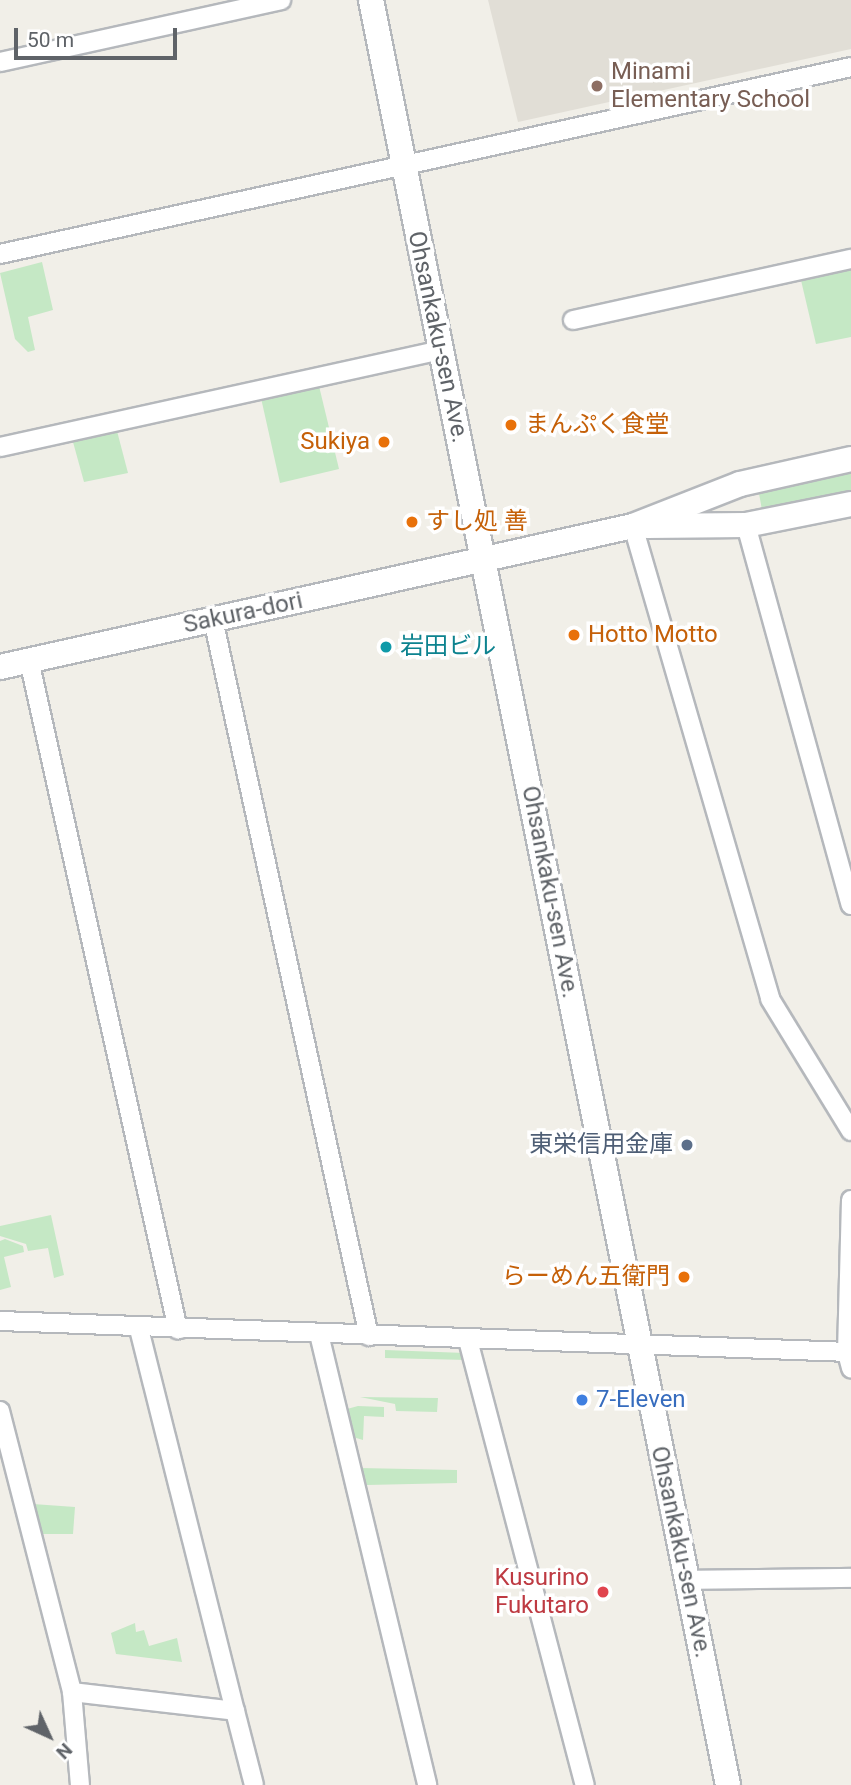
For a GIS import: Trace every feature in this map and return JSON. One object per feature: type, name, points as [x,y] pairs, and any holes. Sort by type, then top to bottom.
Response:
[{"type":"street","points":[[0,62],[281,0]]},
{"type":"street","name":"Ohsankaku-sen Ave.","points":[[371,0],[440,350],[486,561],[638,1346],[729,1785]]},
{"type":"street","points":[[0,254],[851,67]]},
{"type":"street","points":[[573,320],[851,259]]},
{"type":"street","points":[[0,447],[440,350]]},
{"type":"street","points":[[634,526],[740,484],[851,458]]},
{"type":"street","points":[[634,526],[746,525],[851,504]]},
{"type":"street","points":[[746,525],[842,851],[851,905]]},
{"type":"street","points":[[634,526],[770,999],[851,1131]]},
{"type":"street","name":"Sakura-dori","points":[[0,667],[634,526]]},
{"type":"street","points":[[213,619],[369,1336]]},
{"type":"street","points":[[30,660],[178,1330]]},
{"type":"street","points":[[0,1321],[139,1329],[638,1346],[850,1358],[851,1200]]},
{"type":"street","points":[[139,1329],[254,1785]]},
{"type":"street","points":[[319,1334],[427,1785]]},
{"type":"street","points":[[468,1340],[585,1785]]},
{"type":"street","points":[[0,1411],[72,1692],[80,1785]]},
{"type":"street","points":[[686,1580],[851,1578]]},
{"type":"street","points":[[72,1692],[235,1711]]},
{"type":"shaded area","name":"Minami Elementary School","points":[[488,0],[851,0],[851,49],[518,122]]},
{"type":"green space","points":[[42,262],[53,310],[28,317],[35,350],[28,352],[15,339],[0,273]]},
{"type":"green space","points":[[851,266],[851,337],[816,344],[800,276]]},
{"type":"green space","points":[[319,386],[339,469],[280,483],[261,398]]},
{"type":"green space","points":[[117,431],[128,473],[84,482],[73,442]]},
{"type":"green space","points":[[851,467],[851,491],[762,510],[758,488]]},
{"type":"green space","points":[[51,1215],[64,1275],[54,1278],[48,1248],[28,1251],[26,1244],[0,1236],[0,1226]]},
{"type":"green space","points":[[5,1239],[23,1246],[24,1252],[4,1257],[11,1287],[0,1290],[0,1241]]},
{"type":"green space","points":[[385,1350],[465,1353],[467,1360],[385,1358]]},
{"type":"green space","points":[[360,1397],[438,1398],[437,1412],[396,1411],[395,1404]]},
{"type":"green space","points":[[358,1406],[384,1407],[384,1417],[364,1416],[363,1440],[353,1437],[347,1409]]},
{"type":"green space","points":[[360,1468],[457,1470],[457,1483],[367,1485]]},
{"type":"green space","points":[[33,1504],[75,1507],[73,1534],[42,1534]]},
{"type":"green space","points":[[135,1623],[136,1632],[144,1630],[149,1646],[177,1638],[182,1662],[116,1654],[111,1633]]},
{"type":"place","name":"Minami Elementary School","points":[[597,86]]},
{"type":"place","name":"まんぷく食堂","points":[[511,425]]},
{"type":"place","name":"Sukiya","points":[[384,442]]},
{"type":"place","name":"すし処 善","points":[[412,522]]},
{"type":"place","name":"Hotto Motto","points":[[574,635]]},
{"type":"place","name":"岩田ビル","points":[[386,647]]},
{"type":"place","name":"東栄信用金庫","points":[[687,1145]]},
{"type":"place","name":"らーめん五衛門","points":[[684,1277]]},
{"type":"place","name":"7-Eleven","points":[[582,1400]]},
{"type":"place","name":"Kusurino Fukutaro","points":[[603,1592]]}]
